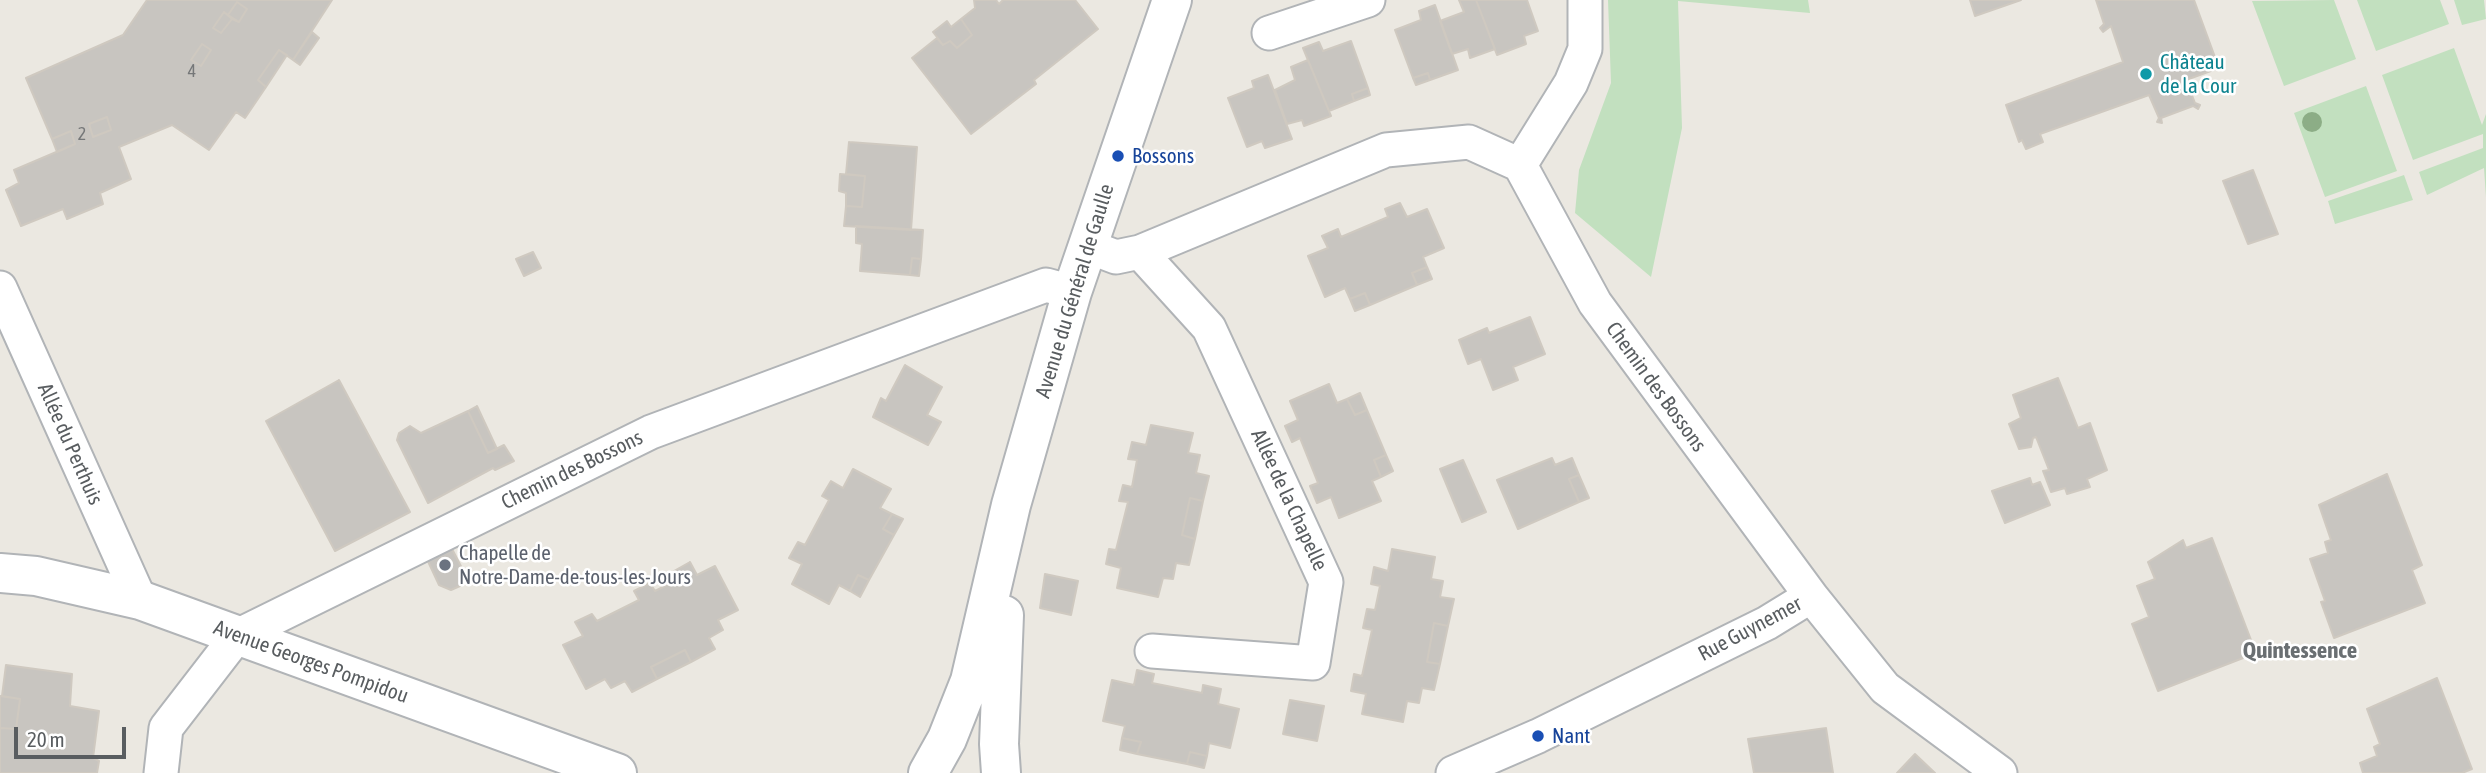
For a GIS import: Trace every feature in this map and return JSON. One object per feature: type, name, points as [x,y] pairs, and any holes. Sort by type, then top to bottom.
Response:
[{"type":"street","name":"Avenue du Général de Gaulle","points":[[928,773],[947,739],[970,681],[1011,505],[1072,292],[1172,0]]},
{"type":"street","points":[[1269,33],[1368,0]]},
{"type":"street","points":[[1087,246],[1116,257],[1140,253],[1387,150],[1469,142],[1520,165],[1571,83],[1585,49],[1585,0]]},
{"type":"street","name":"Chemin des Bossons","points":[[1520,165],[1595,303],[1811,596]]},
{"type":"street","name":"Allée de la Chapelle","points":[[1140,253],[1209,328],[1326,582],[1313,663],[1152,651]]},
{"type":"street","name":"Chemin des Bossons","points":[[160,773],[166,728],[237,636],[650,432],[1046,285],[1072,292]]},
{"type":"street","name":"Allée du Perthuis","points":[[0,288],[140,600]]},
{"type":"street","name":"Avenue du Général de Gaulle","points":[[1001,773],[1000,686],[1011,505]]},
{"type":"street","name":"Avenue Georges Pompidou","points":[[0,573],[36,576],[140,600],[617,773]]},
{"type":"street","name":"Rue Guynemer","points":[[1453,773],[1538,736],[1767,624],[1811,596],[1885,688],[2000,773]]},
{"type":"green space","points":[[1608,0],[1808,0],[1810,13],[1678,1],[1682,128],[1651,277],[1575,213],[1579,170],[1611,83]]},
{"type":"green space","points":[[2334,0],[2356,59],[2284,86],[2252,1]]},
{"type":"green space","points":[[2357,0],[2440,0],[2449,24],[2376,51]]},
{"type":"green space","points":[[2454,0],[2484,0],[2486,19],[2462,25]]},
{"type":"green space","points":[[2454,48],[2482,125],[2486,114],[2486,197],[2484,168],[2427,195],[2419,172],[2483,148],[2483,134],[2413,160],[2382,75]]},
{"type":"green space","points":[[2366,86],[2397,171],[2325,197],[2294,113]]},
{"type":"green space","points":[[2404,175],[2413,200],[2335,224],[2328,201]]},
{"type":"building","points":[[147,0],[332,0],[293,60],[279,50],[258,80],[266,87],[245,118],[236,112],[209,150],[172,125],[119,147],[131,179],[100,193],[103,204],[67,219],[63,209],[21,226],[6,190],[19,183],[14,170],[75,144],[71,131],[52,139],[26,78],[123,35]],"holes":[[[237,2],[247,9],[239,22],[232,19],[221,33],[213,28],[224,12],[228,15]],[[202,44],[211,50],[201,66],[191,60]],[[107,117],[111,130],[93,137],[89,124]]]},
{"type":"building","points":[[974,0],[996,0],[999,4],[1003,0],[1075,0],[1098,29],[1034,80],[1036,84],[971,134],[912,58],[937,38],[943,45],[950,41],[957,48],[972,35],[961,19],[975,8]]},
{"type":"building","points":[[1459,0],[1476,0],[1495,49],[1470,58],[1468,49],[1452,54],[1440,21],[1464,12]]},
{"type":"building","points":[[1476,0],[1527,0],[1538,31],[1524,36],[1526,44],[1497,55]]},
{"type":"building","points":[[1970,0],[2021,0],[1975,16]]},
{"type":"building","name":"Château de la Cour","points":[[2096,0],[2194,0],[2219,68],[2186,80],[2195,103],[2200,105],[2198,109],[2193,106],[2161,118],[2162,123],[2157,122],[2159,118],[2149,95],[2040,134],[2043,142],[2026,149],[2022,140],[2019,142],[2006,105],[2123,62],[2111,26],[2103,32],[2100,28],[2104,24]]},
{"type":"building","points":[[237,2],[247,9],[239,22],[228,15]]},
{"type":"building","points":[[1435,5],[1458,70],[1430,80],[1428,73],[1413,78],[1395,30],[1421,20],[1419,11]]},
{"type":"building","points":[[224,12],[232,19],[221,33],[213,28]]},
{"type":"building","points":[[961,19],[972,35],[957,48],[950,41],[943,45],[933,32],[947,21],[951,27]]},
{"type":"building","points":[[312,32],[319,38],[300,65],[293,60]]},
{"type":"building","points":[[1351,41],[1368,88],[1352,94],[1354,101],[1329,111],[1303,48],[1319,42],[1323,51]]},
{"type":"building","points":[[202,44],[211,50],[201,66],[191,60]]},
{"type":"building","points":[[279,50],[287,55],[266,87],[258,80]]},
{"type":"building","points":[[1308,60],[1331,116],[1304,126],[1302,120],[1287,124],[1275,90],[1295,80],[1291,67]]},
{"type":"building","points":[[1428,73],[1430,80],[1416,85],[1413,78]]},
{"type":"building","points":[[1268,75],[1292,139],[1265,148],[1262,141],[1247,147],[1228,98],[1254,88],[1252,81]]},
{"type":"building","points":[[1368,88],[1370,95],[1354,101],[1352,94]]},
{"type":"building","points":[[107,117],[111,130],[93,137],[89,124]]},
{"type":"building","points":[[71,131],[75,144],[57,152],[52,139]]},
{"type":"building","points":[[849,142],[917,147],[911,230],[844,226],[846,206],[862,207],[865,176],[846,174]]},
{"type":"building","points":[[2253,170],[2278,234],[2248,244],[2223,181]]},
{"type":"building","points":[[840,174],[865,176],[862,207],[846,206],[846,193],[839,191]]},
{"type":"building","points":[[1400,203],[1407,217],[1427,209],[1444,248],[1423,257],[1427,267],[1412,273],[1417,285],[1370,305],[1365,293],[1350,299],[1345,288],[1325,297],[1308,256],[1328,248],[1322,236],[1338,229],[1341,237],[1388,217],[1385,209]]},
{"type":"building","points":[[856,226],[923,230],[921,259],[912,258],[910,275],[860,271],[862,244],[856,243]]},
{"type":"building","points":[[533,252],[541,268],[524,276],[516,259]]},
{"type":"building","points":[[912,258],[921,259],[919,276],[910,275]]},
{"type":"building","points":[[1427,267],[1432,279],[1417,285],[1412,273]]},
{"type":"building","points":[[1365,293],[1370,305],[1355,311],[1350,299]]},
{"type":"building","points":[[1530,317],[1545,354],[1513,367],[1518,380],[1493,390],[1481,359],[1468,364],[1459,340],[1487,328],[1489,333]]},
{"type":"building","points":[[905,365],[942,387],[927,415],[941,422],[928,445],[873,417],[881,398],[886,401]]},
{"type":"building","points":[[2058,378],[2078,428],[2090,423],[2107,470],[2087,479],[2090,487],[2067,494],[2065,488],[2051,492],[2043,471],[2049,470],[2036,437],[2033,438],[2031,447],[2019,449],[2009,424],[2021,418],[2013,395]]},
{"type":"building","points":[[339,380],[410,512],[335,551],[266,421]]},
{"type":"building","points":[[1329,384],[1337,403],[1347,399],[1355,415],[1367,410],[1386,455],[1374,460],[1381,477],[1372,481],[1381,501],[1339,518],[1331,497],[1317,503],[1310,486],[1318,483],[1300,438],[1292,442],[1285,426],[1298,420],[1290,401]]},
{"type":"building","points":[[1360,393],[1367,410],[1355,415],[1347,399]]},
{"type":"building","points":[[477,406],[497,449],[488,453],[468,411]]},
{"type":"building","points":[[468,411],[488,453],[504,445],[514,461],[495,470],[493,468],[428,503],[397,440],[399,433],[410,426],[421,433]]},
{"type":"building","points":[[1151,425],[1193,433],[1188,453],[1200,455],[1196,473],[1209,476],[1203,501],[1190,498],[1182,535],[1195,539],[1189,565],[1176,563],[1173,579],[1163,578],[1158,597],[1117,588],[1121,568],[1106,564],[1109,549],[1116,550],[1128,502],[1119,501],[1123,485],[1132,487],[1137,460],[1128,459],[1132,442],[1146,445]]},
{"type":"building","points":[[1386,455],[1393,471],[1381,477],[1374,460]]},
{"type":"building","points":[[1552,458],[1555,465],[1572,458],[1579,475],[1569,479],[1579,502],[1518,529],[1497,480]]},
{"type":"building","points":[[1463,460],[1486,512],[1462,522],[1440,469]]},
{"type":"building","points":[[853,469],[891,489],[880,508],[892,514],[883,529],[894,535],[869,580],[858,575],[850,591],[839,585],[829,604],[792,584],[802,564],[789,558],[798,542],[805,545],[829,500],[822,496],[831,481],[843,488]]},
{"type":"building","points":[[2387,474],[2422,565],[2412,570],[2425,603],[2334,638],[2321,602],[2325,601],[2310,559],[2328,553],[2325,542],[2331,540],[2319,505]]},
{"type":"building","points":[[1579,475],[1589,498],[1579,502],[1569,479]]},
{"type":"building","points":[[2030,478],[2032,485],[2040,482],[2050,505],[2005,523],[1992,491]]},
{"type":"building","points":[[1190,498],[1203,501],[1195,539],[1182,535]]},
{"type":"building","points":[[892,514],[903,519],[894,535],[883,529]]},
{"type":"building","points":[[2212,538],[2256,653],[2158,691],[2132,624],[2149,617],[2137,586],[2155,579],[2148,562],[2183,540],[2186,548]]},
{"type":"building","name":"Chapelle de Notre-Dame-de-tous-les-Jours","points":[[449,543],[466,576],[460,586],[451,590],[439,585],[425,555]]},
{"type":"building","points":[[1392,549],[1435,557],[1431,579],[1443,581],[1440,597],[1454,599],[1448,626],[1434,623],[1427,662],[1440,664],[1434,690],[1422,688],[1419,703],[1407,701],[1403,722],[1362,714],[1366,694],[1351,691],[1354,674],[1362,676],[1372,630],[1363,628],[1367,609],[1375,610],[1380,586],[1371,584],[1374,567],[1388,571]]},
{"type":"building","points":[[690,562],[697,575],[715,566],[738,610],[718,620],[723,630],[709,638],[715,649],[691,662],[685,650],[651,667],[657,679],[632,692],[625,681],[611,688],[605,679],[586,689],[563,645],[583,636],[575,622],[592,614],[597,621],[639,600],[634,591],[650,583],[655,591],[679,579],[674,571]]},
{"type":"building","points":[[1045,574],[1078,581],[1071,615],[1040,608]]},
{"type":"building","points":[[858,575],[869,580],[860,597],[850,591]]},
{"type":"building","points":[[1434,623],[1448,626],[1440,664],[1427,662]]},
{"type":"building","points":[[685,650],[691,662],[657,679],[651,667]]},
{"type":"building","points":[[6,665],[72,674],[70,706],[99,711],[93,758],[99,761],[97,773],[0,773],[0,728],[16,729],[20,699],[2,696]]},
{"type":"building","points":[[1137,670],[1154,674],[1152,683],[1202,693],[1203,685],[1221,689],[1218,704],[1239,709],[1230,748],[1209,743],[1207,756],[1190,752],[1187,764],[1137,754],[1141,742],[1122,738],[1125,726],[1103,721],[1112,680],[1134,685]]},
{"type":"building","points":[[2437,678],[2472,769],[2462,773],[2363,773],[2360,763],[2377,756],[2374,747],[2380,744],[2367,709]]},
{"type":"building","points":[[0,696],[20,699],[16,729],[0,728]]},
{"type":"building","points":[[1290,700],[1324,706],[1317,741],[1283,734]]},
{"type":"building","points":[[1826,728],[1833,773],[1754,773],[1748,739]]},
{"type":"building","points":[[1122,738],[1141,742],[1137,754],[1120,750]]},
{"type":"building","points":[[1190,752],[1207,756],[1204,768],[1187,764]]},
{"type":"building","points":[[1915,754],[1935,773],[1897,773]]},
{"type":"place","name":"Château de la Cour","points":[[2146,74]]},
{"type":"place","name":"Bossons","points":[[1118,156]]},
{"type":"place","name":"Chapelle de Notre-Dame-de-tous-les-Jours","points":[[445,565]]},
{"type":"place","name":"Nant","points":[[1538,736]]},
{"type":"district","name":"Quintessence","points":[[2300,651]]}]
